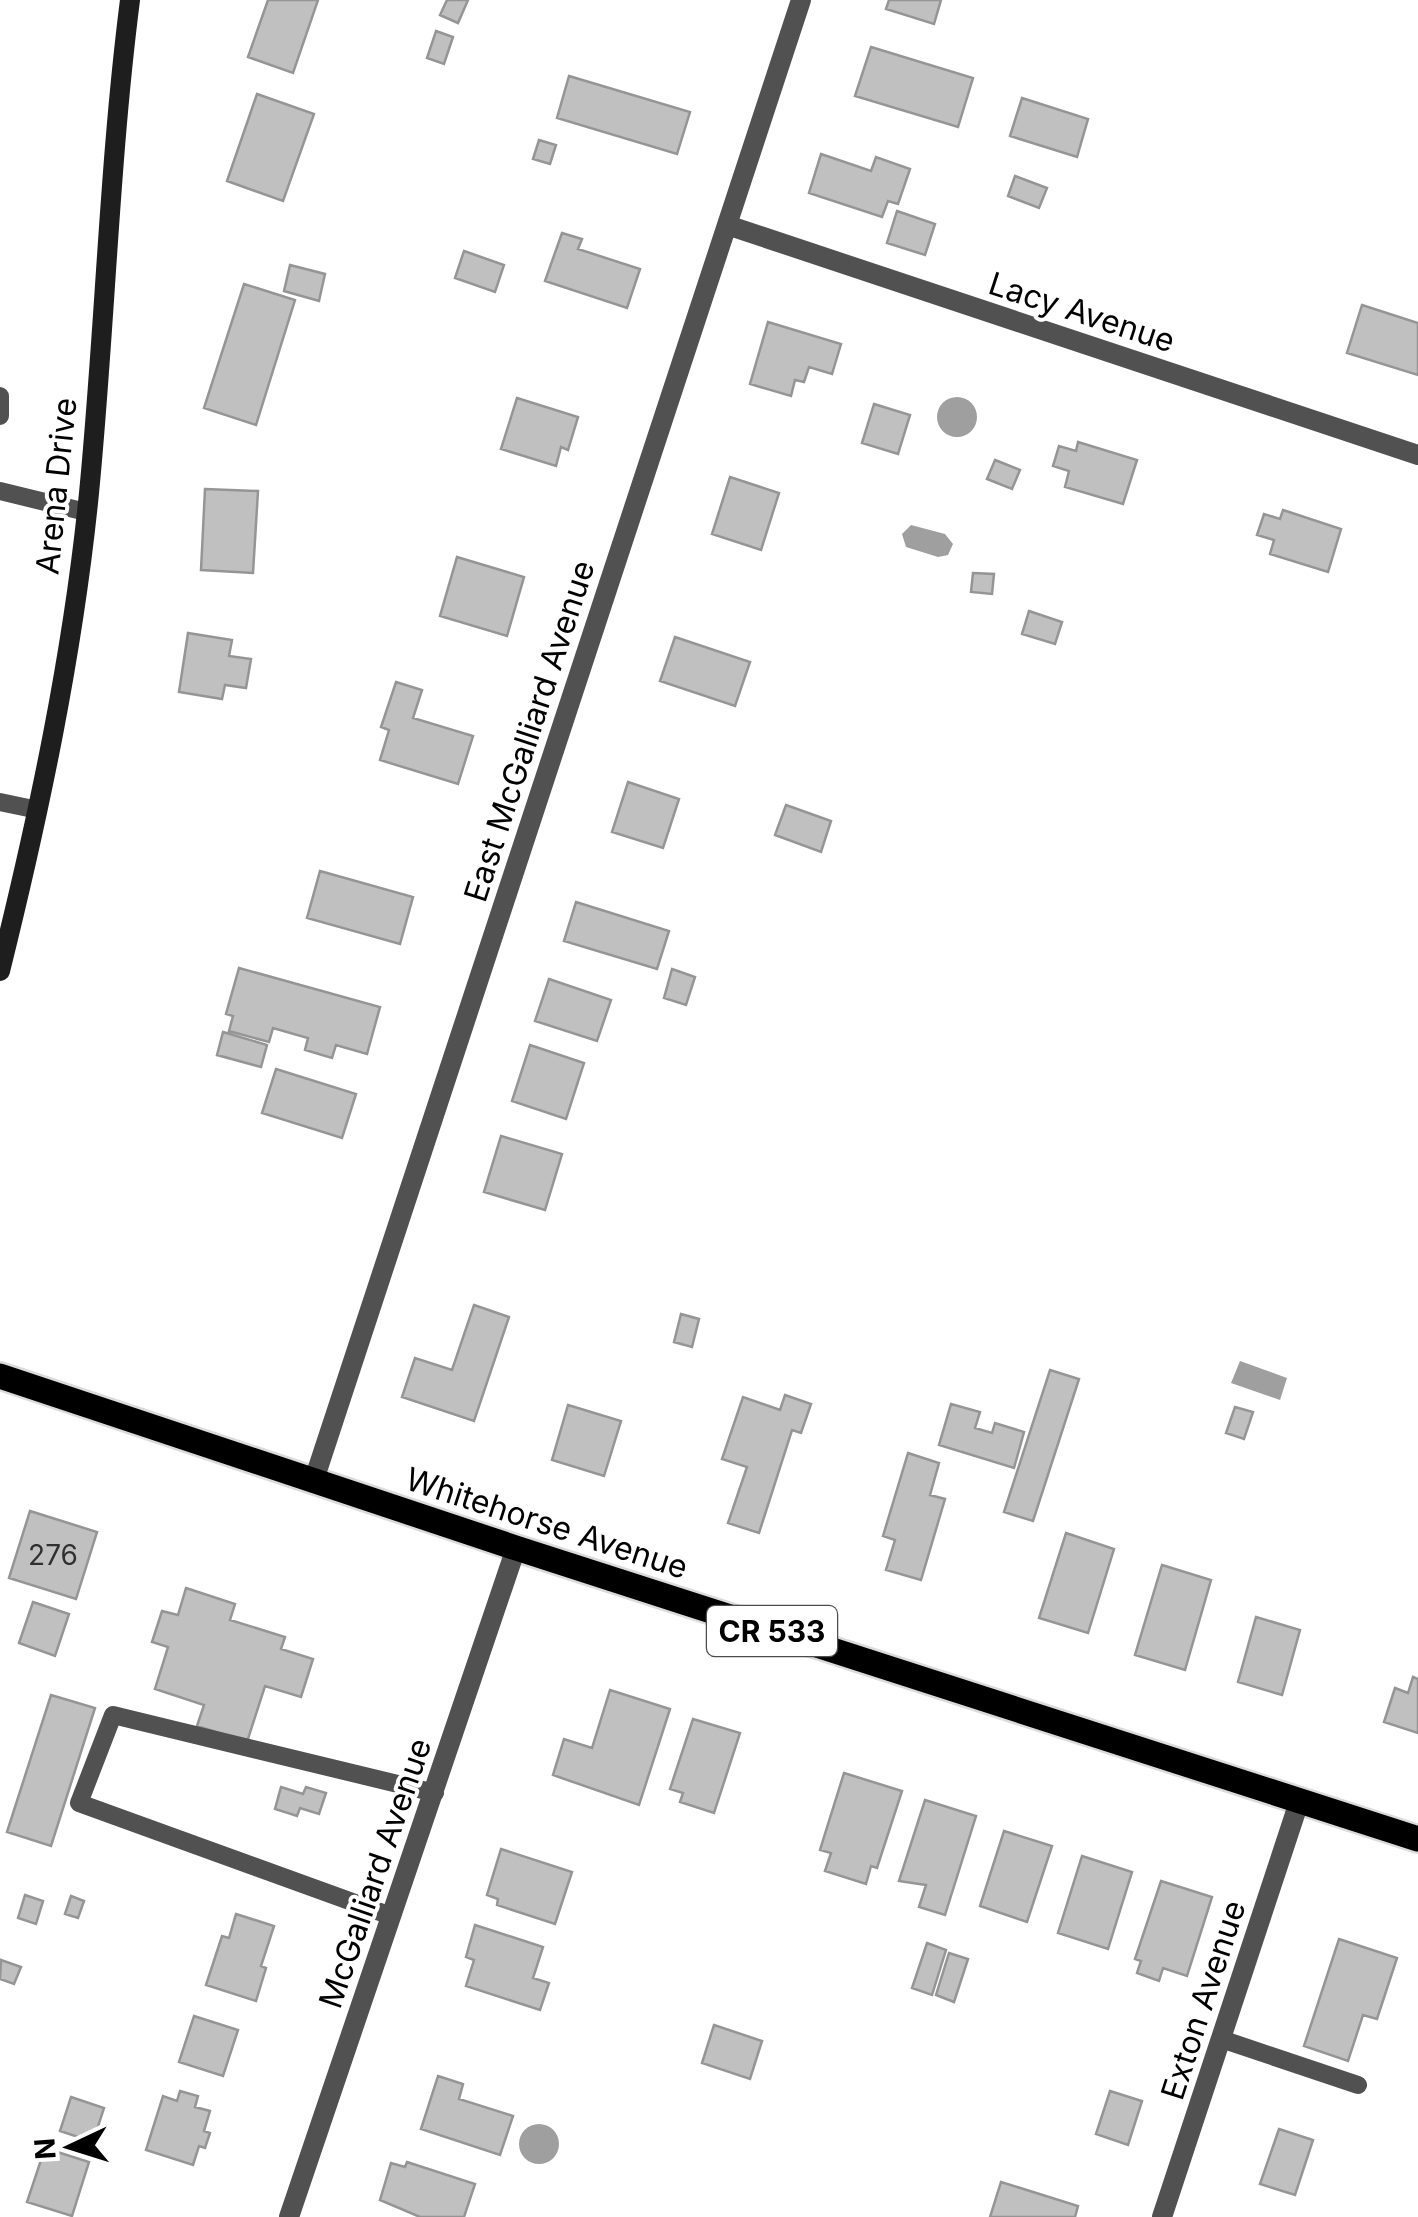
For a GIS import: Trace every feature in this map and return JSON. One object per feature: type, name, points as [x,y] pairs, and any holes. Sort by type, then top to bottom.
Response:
[{"type":"main road","name":"Arena Drive","points":[[0,971],[38,810],[62,682],[86,512],[119,83],[130,0]]},
{"type":"main road","name":"Whitehorse Avenue","points":[[0,1376],[516,1548],[1418,1839]]},
{"type":"street","name":"East McGalliard Avenue","points":[[314,1480],[801,0]]},
{"type":"street","name":"Lacy Avenue","points":[[727,225],[1418,455]]},
{"type":"street","name":"McGalliard Avenue","points":[[290,2217],[516,1548]]},
{"type":"street","name":"Exton Avenue","points":[[1162,2217],[1300,1802]]},
{"type":"lane","points":[[0,396],[0,416]]},
{"type":"lane","points":[[0,491],[86,512]]},
{"type":"lane","points":[[0,802],[38,810]]},
{"type":"lane","points":[[390,1916],[80,1803],[113,1715],[435,1793]]},
{"type":"lane","points":[[1222,2039],[1358,2086]]},
{"type":"shaded area","points":[[957,397],[971,403],[977,417],[971,431],[957,437],[943,431],[937,417],[943,403]]},
{"type":"shaded area","points":[[911,525],[945,534],[953,544],[948,555],[938,557],[906,547],[902,534]]},
{"type":"shaded area","points":[[1240,1361],[1287,1378],[1280,1400],[1231,1383]]},
{"type":"shaded area","points":[[539,2124],[553,2130],[559,2144],[553,2158],[539,2164],[525,2158],[519,2144],[525,2130]]},
{"type":"building","points":[[268,0],[318,0],[293,73],[248,57]]},
{"type":"building","points":[[447,0],[468,0],[458,23],[440,15]]},
{"type":"building","points":[[889,0],[941,0],[934,24],[886,9]]},
{"type":"building","points":[[436,31],[453,37],[444,64],[427,58]]},
{"type":"building","points":[[871,47],[973,78],[958,127],[855,96]]},
{"type":"building","points":[[569,76],[690,112],[677,154],[557,118]]},
{"type":"building","points":[[257,94],[314,114],[283,201],[227,181]]},
{"type":"building","points":[[1022,98],[1088,119],[1077,157],[1010,136]]},
{"type":"building","points":[[539,140],[556,145],[550,164],[533,159]]},
{"type":"building","points":[[821,154],[871,171],[876,157],[910,169],[898,204],[888,201],[882,217],[809,193]]},
{"type":"building","points":[[1015,176],[1047,188],[1039,208],[1008,196]]},
{"type":"building","points":[[897,211],[935,224],[925,255],[887,243]]},
{"type":"building","points":[[562,233],[582,239],[578,249],[640,269],[627,308],[545,281]]},
{"type":"building","points":[[464,251],[504,265],[495,292],[455,278]]},
{"type":"building","points":[[290,265],[325,274],[319,301],[284,291]]},
{"type":"building","points":[[244,284],[295,300],[256,425],[204,408]]},
{"type":"building","points":[[1362,305],[1418,323],[1418,375],[1347,353]]},
{"type":"building","points":[[768,322],[841,344],[832,374],[809,367],[804,382],[795,380],[791,396],[750,384]]},
{"type":"building","points":[[517,398],[578,417],[568,450],[561,447],[556,466],[501,449]]},
{"type":"building","points":[[874,404],[910,415],[898,454],[862,443]]},
{"type":"building","points":[[1078,442],[1137,460],[1123,504],[1065,487],[1069,471],[1053,466],[1059,446],[1076,451]]},
{"type":"building","points":[[995,460],[1020,470],[1012,489],[987,479]]},
{"type":"building","points":[[730,477],[779,493],[761,550],[712,534]]},
{"type":"building","points":[[205,489],[258,491],[253,573],[201,570]]},
{"type":"building","points":[[1283,510],[1341,529],[1328,572],[1270,554],[1274,540],[1257,535],[1264,514],[1280,519]]},
{"type":"building","points":[[457,557],[524,577],[507,636],[440,616]]},
{"type":"building","points":[[973,573],[994,574],[992,594],[971,592]]},
{"type":"building","points":[[1029,611],[1062,622],[1055,644],[1022,634]]},
{"type":"building","points":[[188,633],[232,640],[229,656],[251,659],[246,688],[225,685],[222,699],[179,692]]},
{"type":"building","points":[[675,637],[750,662],[735,706],[660,681]]},
{"type":"building","points":[[396,682],[422,690],[413,718],[473,736],[458,784],[380,760],[389,730],[381,727]]},
{"type":"building","points":[[628,782],[679,799],[663,848],[612,832]]},
{"type":"building","points":[[786,805],[831,821],[821,852],[775,835]]},
{"type":"building","points":[[320,871],[413,897],[400,944],[307,918]]},
{"type":"building","points":[[576,902],[669,931],[657,969],[564,941]]},
{"type":"building","points":[[239,968],[380,1007],[367,1054],[336,1045],[332,1058],[305,1050],[308,1038],[273,1028],[269,1042],[229,1031],[233,1016],[226,1014]]},
{"type":"building","points":[[672,969],[695,977],[686,1005],[664,998]]},
{"type":"building","points":[[549,979],[611,1000],[597,1041],[535,1021]]},
{"type":"building","points":[[223,1032],[267,1045],[261,1067],[217,1055]]},
{"type":"building","points":[[530,1045],[584,1063],[566,1119],[512,1101]]},
{"type":"building","points":[[276,1069],[356,1094],[342,1138],[262,1113]]},
{"type":"building","points":[[501,1136],[562,1154],[545,1210],[484,1192]]},
{"type":"building","points":[[474,1305],[509,1317],[474,1421],[402,1397],[415,1358],[452,1370]]},
{"type":"building","points":[[681,1314],[699,1319],[692,1347],[674,1342]]},
{"type":"building","points":[[1050,1370],[1079,1379],[1033,1521],[1004,1512]]},
{"type":"building","points":[[785,1395],[811,1404],[801,1433],[792,1430],[759,1533],[728,1523],[747,1467],[722,1459],[743,1397],[780,1410]]},
{"type":"building","points":[[951,1404],[980,1412],[975,1428],[992,1433],[995,1423],[1024,1432],[1014,1468],[939,1445]]},
{"type":"building","points":[[568,1405],[621,1421],[604,1476],[552,1460]]},
{"type":"building","points":[[1235,1407],[1253,1412],[1244,1439],[1226,1433]]},
{"type":"building","points":[[908,1453],[939,1463],[930,1495],[945,1499],[921,1580],[886,1570],[895,1540],[883,1536]]},
{"type":"building","points":[[30,1511],[97,1532],[76,1599],[9,1578]]},
{"type":"building","points":[[1066,1533],[1114,1549],[1088,1633],[1039,1618]]},
{"type":"building","points":[[1162,1565],[1211,1580],[1185,1670],[1135,1655]]},
{"type":"building","points":[[186,1588],[235,1604],[230,1620],[285,1637],[281,1649],[313,1659],[301,1697],[265,1686],[247,1742],[197,1726],[204,1705],[155,1689],[168,1647],[152,1642],[162,1611],[178,1615]]},
{"type":"building","points":[[33,1602],[69,1614],[55,1656],[19,1643]]},
{"type":"building","points":[[1256,1617],[1300,1630],[1282,1695],[1238,1682]]},
{"type":"building","points":[[1413,1677],[1418,1679],[1418,1733],[1384,1722],[1395,1688],[1408,1693]]},
{"type":"building","points":[[610,1690],[670,1709],[639,1805],[553,1775],[564,1739],[592,1748]]},
{"type":"building","points":[[51,1695],[95,1708],[51,1846],[7,1832]]},
{"type":"building","points":[[693,1719],[740,1733],[714,1813],[680,1802],[683,1793],[670,1789]]},
{"type":"building","points":[[844,1773],[902,1791],[877,1868],[871,1866],[866,1884],[825,1871],[831,1853],[820,1850]]},
{"type":"building","points":[[281,1787],[303,1794],[306,1787],[326,1793],[319,1814],[300,1808],[297,1816],[275,1809]]},
{"type":"building","points":[[925,1800],[976,1816],[945,1915],[919,1907],[926,1885],[899,1881]]},
{"type":"building","points":[[1004,1831],[1052,1846],[1027,1922],[980,1906]]},
{"type":"building","points":[[501,1849],[572,1872],[555,1924],[497,1905],[498,1899],[487,1895]]},
{"type":"building","points":[[1082,1856],[1132,1872],[1108,1949],[1058,1933]]},
{"type":"building","points":[[1161,1881],[1212,1897],[1187,1976],[1163,1968],[1159,1981],[1137,1973],[1141,1961],[1135,1959]]},
{"type":"building","points":[[25,1895],[43,1901],[36,1924],[18,1918]]},
{"type":"building","points":[[71,1896],[84,1901],[78,1918],[65,1914]]},
{"type":"building","points":[[236,1914],[274,1926],[261,1966],[266,1968],[256,2001],[206,1985],[222,1936],[229,1938]]},
{"type":"building","points":[[475,1925],[543,1947],[533,1978],[549,1983],[540,2010],[466,1986],[474,1960],[466,1957]]},
{"type":"building","points":[[1339,1939],[1397,1958],[1377,2019],[1363,2015],[1348,2061],[1304,2046]]},
{"type":"building","points":[[927,1943],[946,1950],[932,1995],[912,1988]]},
{"type":"building","points":[[949,1953],[968,1959],[954,2002],[936,1995]]},
{"type":"building","points":[[1,1960],[21,1967],[14,1984],[0,1979]]},
{"type":"building","points":[[194,2016],[238,2030],[223,2076],[179,2062]]},
{"type":"building","points":[[714,2025],[762,2041],[750,2079],[702,2063]]},
{"type":"building","points":[[438,2076],[463,2084],[459,2099],[513,2116],[500,2155],[421,2129]]},
{"type":"building","points":[[180,2091],[198,2096],[195,2107],[210,2111],[204,2131],[210,2133],[205,2148],[199,2146],[193,2165],[146,2150],[163,2096],[177,2101]]},
{"type":"building","points":[[1110,2091],[1142,2101],[1128,2145],[1096,2134]]},
{"type":"building","points":[[71,2097],[104,2108],[93,2142],[60,2131]]},
{"type":"building","points":[[1279,2129],[1313,2140],[1295,2195],[1260,2184]]},
{"type":"building","points":[[45,2148],[89,2162],[72,2216],[27,2202]]},
{"type":"building","points":[[407,2162],[475,2184],[464,2217],[420,2217],[380,2200],[391,2163],[405,2167]]},
{"type":"building","points":[[1001,2182],[1078,2206],[1075,2217],[990,2217]]}]
